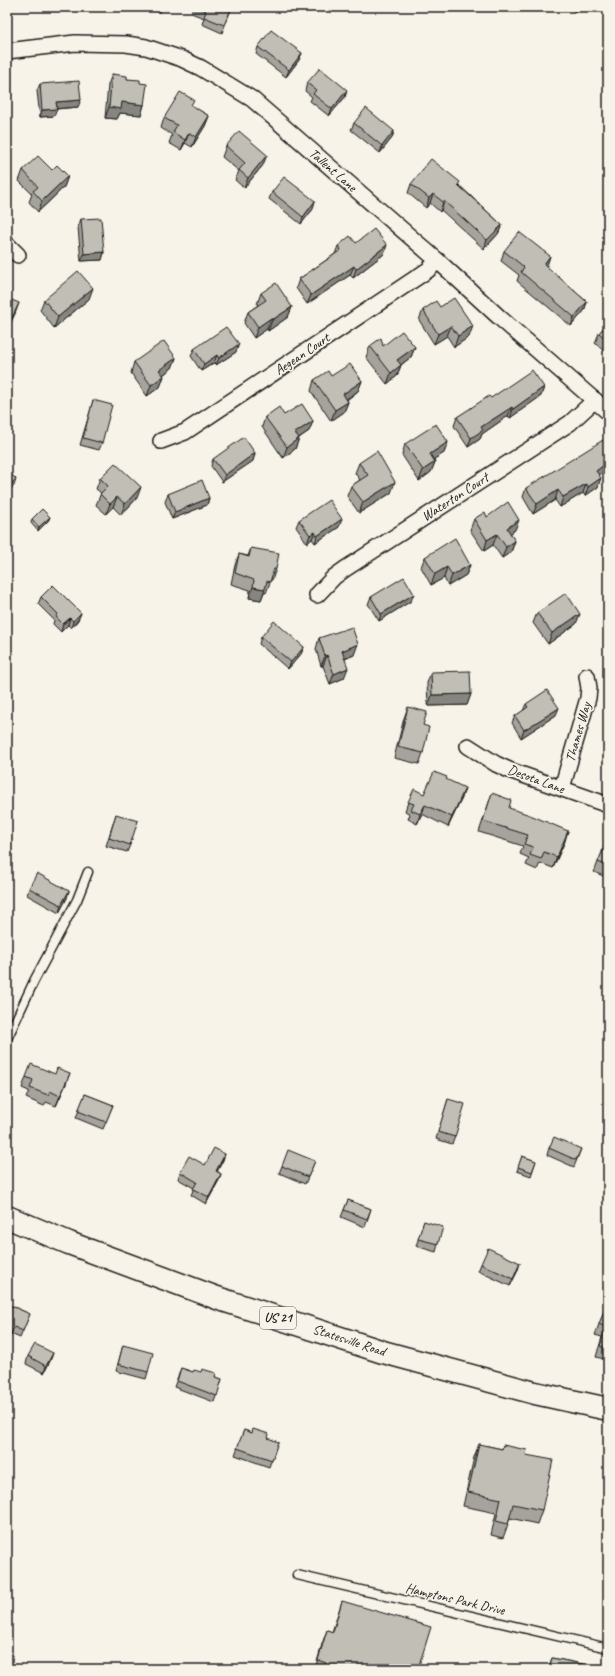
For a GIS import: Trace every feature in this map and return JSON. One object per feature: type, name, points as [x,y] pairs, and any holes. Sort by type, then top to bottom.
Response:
[{"type":"main road","name":"Statesville Road","points":[[7,1217],[73,1244],[217,1298],[383,1352],[534,1393],[608,1409]]},
{"type":"street","name":"Tallent Lane","points":[[7,51],[75,43],[126,44],[146,47],[182,59],[201,68],[252,99],[608,412]]},
{"type":"street","points":[[7,244],[18,255]]},
{"type":"street","name":"Aegean Court","points":[[162,441],[185,432],[428,270],[438,261]]},
{"type":"street","name":"Waterton Court","points":[[317,595],[334,577],[345,569],[570,422],[595,400]]},
{"type":"street","name":"Thames Way","points":[[562,788],[588,698],[589,688],[587,676]]},
{"type":"street","name":"Desota Lane","points":[[468,746],[496,764],[608,805]]},
{"type":"lane","points":[[7,1039],[34,981],[77,900],[88,872]]},
{"type":"lane","name":"Hamptons Park Drive","points":[[297,1575],[608,1648]]},
{"type":"building","points":[[196,7],[232,7],[224,25],[204,17],[206,11]]},
{"type":"building","points":[[271,30],[302,53],[289,70],[258,47]]},
{"type":"building","points":[[320,68],[347,90],[332,109],[313,94],[316,90],[307,83]]},
{"type":"building","points":[[112,74],[127,76],[127,79],[140,80],[140,83],[147,84],[144,105],[122,102],[121,109],[109,107]]},
{"type":"building","points":[[79,81],[81,100],[56,102],[57,109],[42,110],[40,84]]},
{"type":"building","points":[[180,92],[194,100],[191,105],[209,116],[196,137],[189,133],[185,140],[173,132],[177,125],[164,118]]},
{"type":"building","points":[[366,108],[394,131],[382,146],[354,123]]},
{"type":"building","points":[[239,131],[267,155],[248,178],[239,170],[245,163],[226,146]]},
{"type":"building","points":[[38,156],[52,170],[57,165],[68,176],[42,201],[33,191],[38,187],[23,170]]},
{"type":"building","points":[[431,159],[460,182],[458,185],[502,225],[487,240],[444,201],[443,202],[433,194],[429,198],[411,184]]},
{"type":"building","points":[[284,177],[315,201],[303,217],[272,192]]},
{"type":"building","points":[[101,218],[104,252],[84,254],[81,219]]},
{"type":"building","points":[[374,229],[387,245],[356,269],[354,266],[311,295],[299,279],[341,250],[338,246],[350,236],[356,243]]},
{"type":"building","points":[[519,232],[550,256],[544,264],[587,302],[574,317],[521,272],[524,267],[504,251]]},
{"type":"building","points":[[78,271],[93,288],[58,317],[44,300]]},
{"type":"building","points":[[276,283],[292,307],[258,327],[248,312],[266,300],[261,293]]},
{"type":"building","points":[[7,298],[19,303],[7,328]]},
{"type":"building","points":[[454,298],[473,326],[458,336],[451,326],[438,334],[423,310],[436,301],[440,307]]},
{"type":"building","points":[[608,323],[608,341],[599,333]]},
{"type":"building","points":[[226,327],[239,344],[219,358],[217,355],[204,364],[194,349]]},
{"type":"building","points":[[402,331],[415,347],[397,360],[401,365],[391,373],[370,346],[381,338],[383,346]]},
{"type":"building","points":[[164,341],[176,358],[159,370],[164,376],[151,385],[134,362]]},
{"type":"building","points":[[350,364],[362,381],[343,394],[348,402],[335,410],[314,380],[328,371],[331,376]]},
{"type":"building","points":[[532,370],[544,387],[513,409],[512,407],[481,427],[483,430],[471,438],[457,417],[489,396],[491,398]]},
{"type":"building","points":[[93,400],[112,405],[102,443],[83,438]]},
{"type":"building","points":[[302,404],[313,421],[295,433],[299,438],[287,447],[265,417],[279,407],[284,415]]},
{"type":"building","points":[[436,424],[448,442],[430,454],[435,462],[423,470],[405,444]]},
{"type":"building","points":[[244,437],[255,453],[225,475],[213,459]]},
{"type":"building","points":[[603,440],[608,447],[608,462],[596,471],[601,478],[588,487],[586,484],[563,497],[558,490],[537,504],[526,488]]},
{"type":"building","points":[[377,451],[395,482],[363,502],[351,486],[368,475],[359,463]]},
{"type":"building","points":[[115,463],[141,487],[125,504],[117,497],[110,504],[100,494],[108,486],[100,478]]},
{"type":"building","points":[[7,470],[16,479],[7,488]]},
{"type":"building","points":[[202,480],[209,498],[175,512],[168,494]]},
{"type":"building","points":[[329,500],[342,519],[317,536],[315,532],[310,535],[299,520]]},
{"type":"building","points":[[508,502],[519,520],[507,528],[515,541],[506,547],[497,534],[487,540],[474,519],[485,512],[487,517]]},
{"type":"building","points":[[42,509],[50,517],[39,527],[32,519]]},
{"type":"building","points":[[455,538],[470,565],[452,575],[447,567],[435,574],[425,557]]},
{"type":"building","points":[[251,548],[279,553],[276,569],[274,569],[270,582],[267,581],[265,589],[253,587],[254,580],[235,573],[239,554],[249,557]]},
{"type":"building","points":[[404,577],[414,594],[381,614],[371,597]]},
{"type":"building","points":[[53,585],[81,613],[73,621],[70,618],[63,624],[56,617],[58,614],[41,597]]},
{"type":"building","points":[[566,593],[580,614],[552,633],[537,613]]},
{"type":"building","points":[[274,621],[304,647],[291,662],[261,637]]},
{"type":"building","points":[[352,627],[358,644],[342,651],[348,668],[334,674],[327,655],[325,656],[319,638]]},
{"type":"building","points":[[470,671],[471,694],[432,695],[431,672]]},
{"type":"building","points":[[547,690],[559,708],[524,730],[515,716],[528,707],[526,704]]},
{"type":"building","points":[[408,707],[427,712],[423,725],[429,727],[423,753],[398,747]]},
{"type":"building","points":[[434,772],[447,777],[446,779],[465,788],[452,817],[425,805],[420,814],[411,810],[414,804],[408,802],[414,789],[424,794]]},
{"type":"building","points":[[492,793],[511,800],[509,808],[568,831],[557,857],[544,852],[541,859],[530,855],[533,847],[524,844],[528,835],[483,821]]},
{"type":"building","points":[[116,814],[138,821],[130,845],[109,838]]},
{"type":"building","points":[[607,840],[608,841],[608,866],[598,862]]},
{"type":"building","points":[[37,873],[69,891],[61,905],[29,888]]},
{"type":"building","points":[[31,1064],[55,1074],[57,1068],[70,1073],[60,1096],[50,1091],[48,1095],[30,1088],[33,1080],[26,1077]]},
{"type":"building","points":[[85,1094],[113,1105],[106,1122],[78,1111]]},
{"type":"building","points":[[448,1099],[465,1104],[455,1137],[438,1132]]},
{"type":"building","points":[[554,1137],[581,1149],[576,1160],[549,1148]]},
{"type":"building","points":[[214,1148],[225,1154],[216,1171],[221,1174],[209,1197],[193,1189],[197,1182],[180,1172],[189,1156],[205,1165]]},
{"type":"building","points":[[288,1150],[315,1161],[308,1177],[282,1166]]},
{"type":"building","points":[[522,1156],[536,1161],[532,1172],[518,1167]]},
{"type":"building","points":[[348,1200],[371,1209],[367,1219],[344,1210]]},
{"type":"building","points":[[424,1221],[443,1227],[438,1244],[418,1239]]},
{"type":"building","points":[[488,1248],[520,1263],[513,1279],[481,1264]]},
{"type":"building","points":[[7,1304],[30,1314],[23,1331],[14,1327],[11,1334],[7,1332]]},
{"type":"building","points":[[604,1311],[608,1312],[608,1349],[600,1346],[606,1327],[599,1324]]},
{"type":"building","points":[[35,1344],[53,1353],[46,1366],[28,1356]]},
{"type":"building","points":[[123,1345],[153,1353],[148,1372],[118,1364]]},
{"type":"building","points":[[181,1368],[193,1372],[194,1370],[201,1372],[202,1369],[216,1373],[215,1377],[222,1379],[217,1396],[177,1381]]},
{"type":"building","points":[[253,1429],[269,1434],[268,1438],[278,1442],[272,1460],[237,1448],[244,1430],[252,1433]]},
{"type":"building","points":[[479,1444],[502,1449],[503,1445],[527,1450],[526,1455],[553,1460],[542,1510],[513,1504],[508,1524],[496,1521],[501,1499],[468,1492]]},
{"type":"building","points":[[342,1601],[431,1627],[418,1669],[324,1669],[326,1663],[318,1660],[327,1630],[333,1632]]},
{"type":"building","points":[[552,1658],[608,1669],[549,1669]]}]
